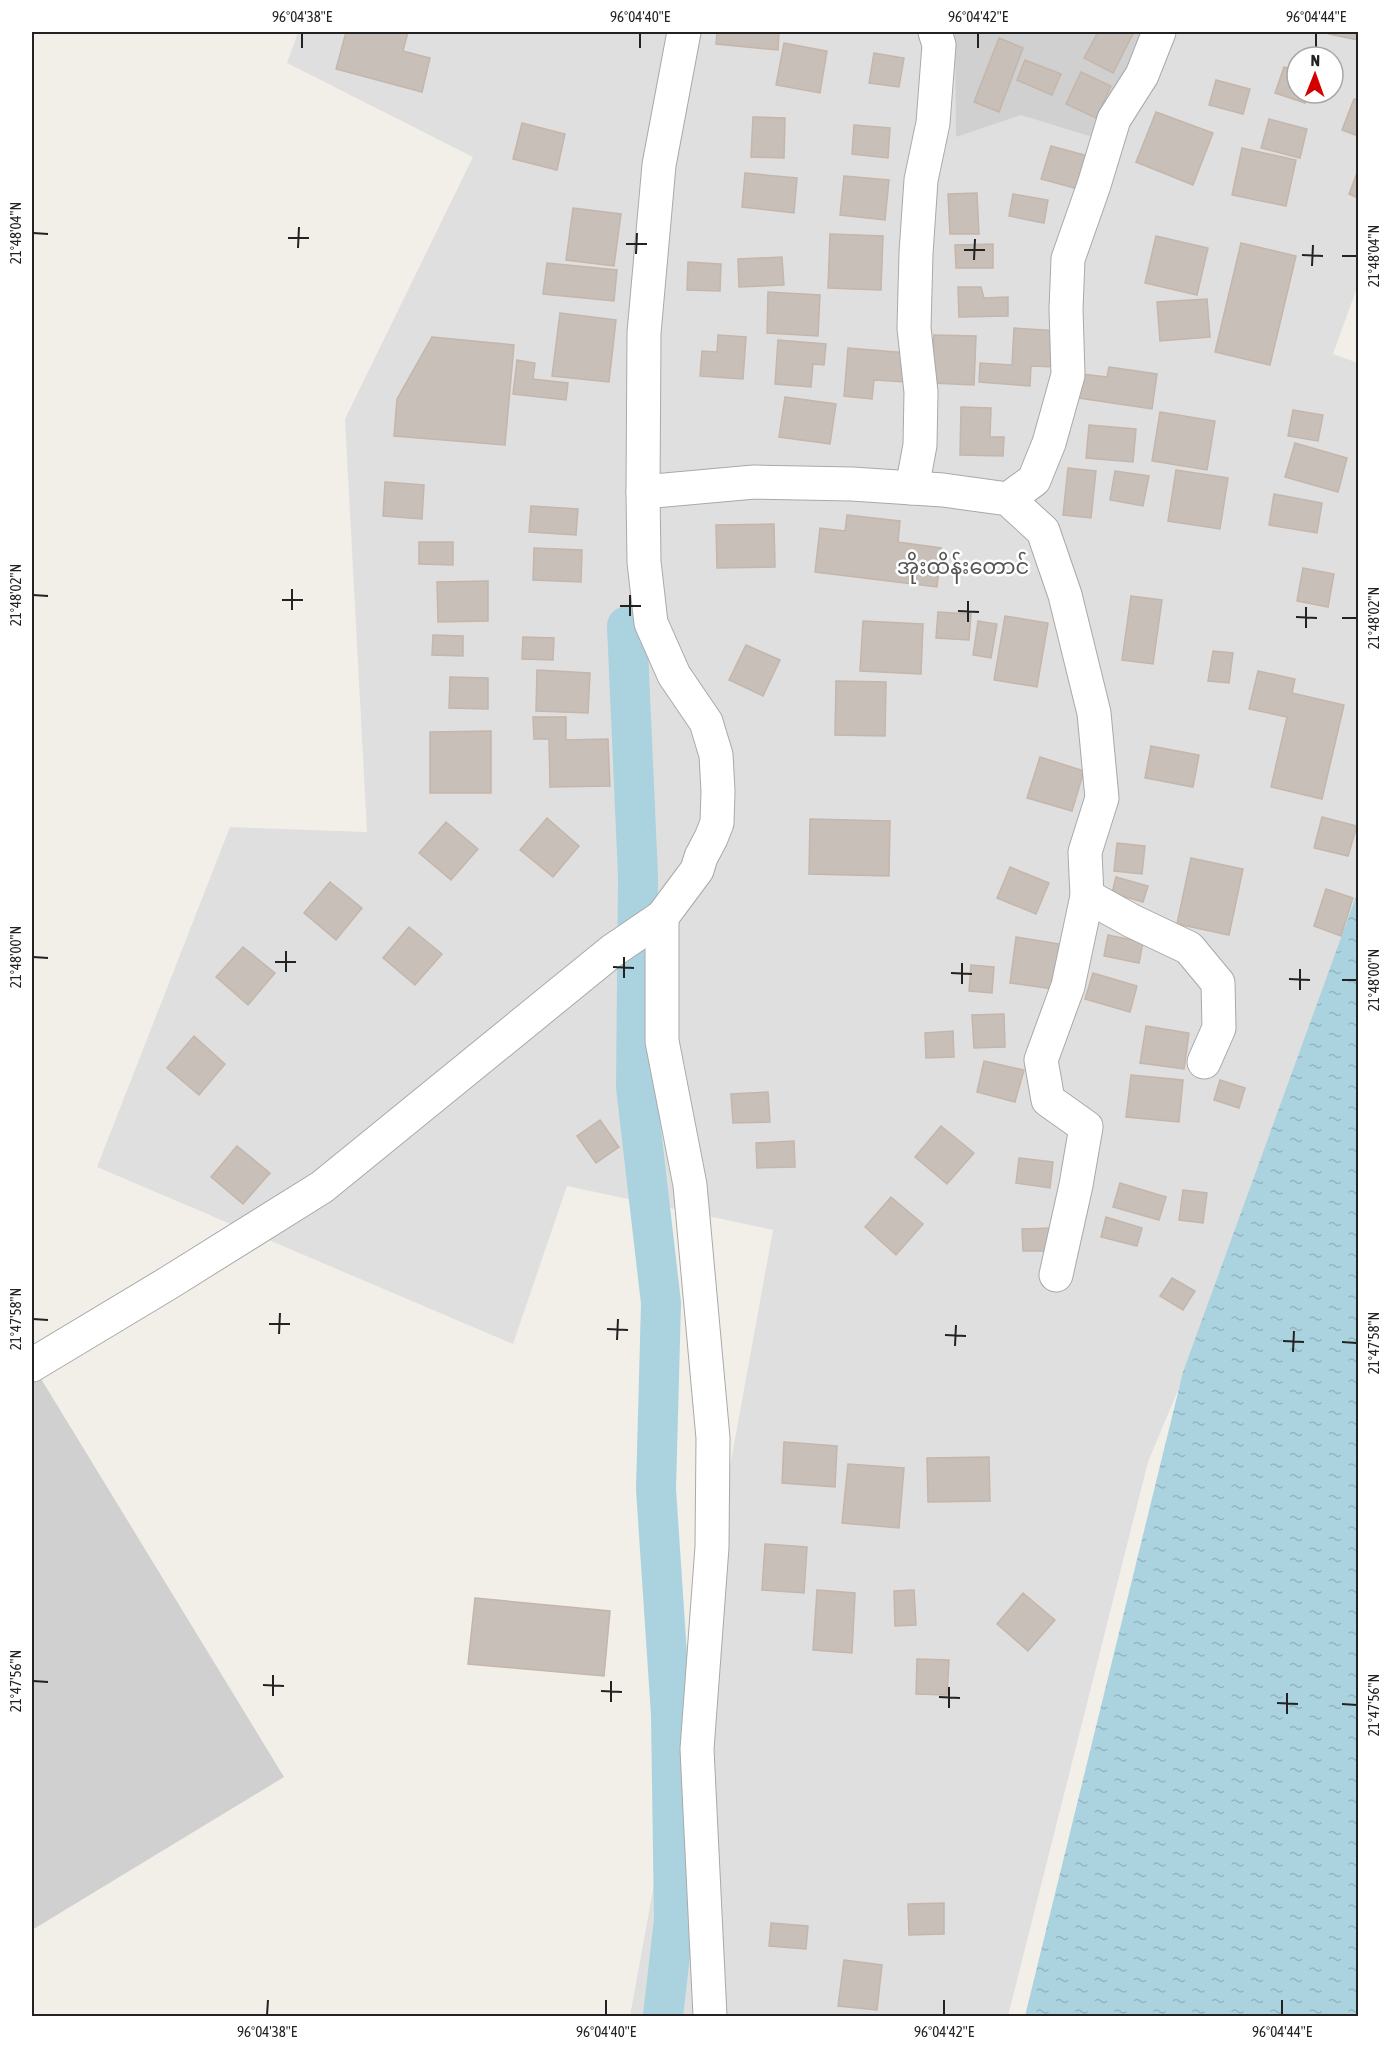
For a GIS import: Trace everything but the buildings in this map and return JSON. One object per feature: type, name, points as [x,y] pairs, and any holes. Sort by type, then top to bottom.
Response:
[{"type":"street","points":[[32,1365],[170,1282],[322,1186],[612,951],[662,918],[697,870],[717,823],[716,755],[706,722],[674,675],[651,623],[644,562],[644,333],[659,165],[684,32]]},
{"type":"street","points":[[912,488],[920,445],[921,392],[914,328],[916,253],[921,180],[933,123],[939,45],[935,32]]},
{"type":"street","points":[[1008,499],[1034,480],[1049,443],[1068,375],[1066,309],[1068,259],[1114,119],[1142,75],[1159,32]]},
{"type":"street","points":[[643,492],[754,482],[912,488],[1008,499],[1043,531],[1065,595],[1094,713],[1102,798],[1086,852],[1087,896],[1068,987],[1041,1060],[1048,1100],[1086,1127],[1056,1275]]},
{"type":"street","points":[[1087,896],[1132,921],[1189,948],[1218,983],[1219,1028],[1203,1062]]},
{"type":"street","points":[[662,918],[662,1041],[690,1185],[713,1438],[712,1547],[697,1749],[710,2016]]},
{"type":"shaded area","points":[[298,32],[1358,32],[1358,285],[1333,354],[1358,363],[1358,930],[1291,1119],[1148,1462],[1008,2016],[630,2016],[773,1230],[567,1186],[513,1344],[97,1167],[230,827],[367,832],[345,419],[473,157],[287,63]]},
{"type":"shaded area","points":[[955,32],[1153,32],[1112,143],[1021,115],[956,137]]},
{"type":"shaded area","points":[[32,1364],[284,1777],[32,1930]]},
{"type":"water","points":[[1358,891],[1358,2016],[1025,2016],[1183,1372]]},
{"type":"waterway","points":[[627,626],[638,877],[636,1087],[661,1303],[656,1489],[671,1715],[674,1920],[663,2016]]},
{"type":"district","name":"အိုးထိန်းတောင်","points":[[963,566]]}]
